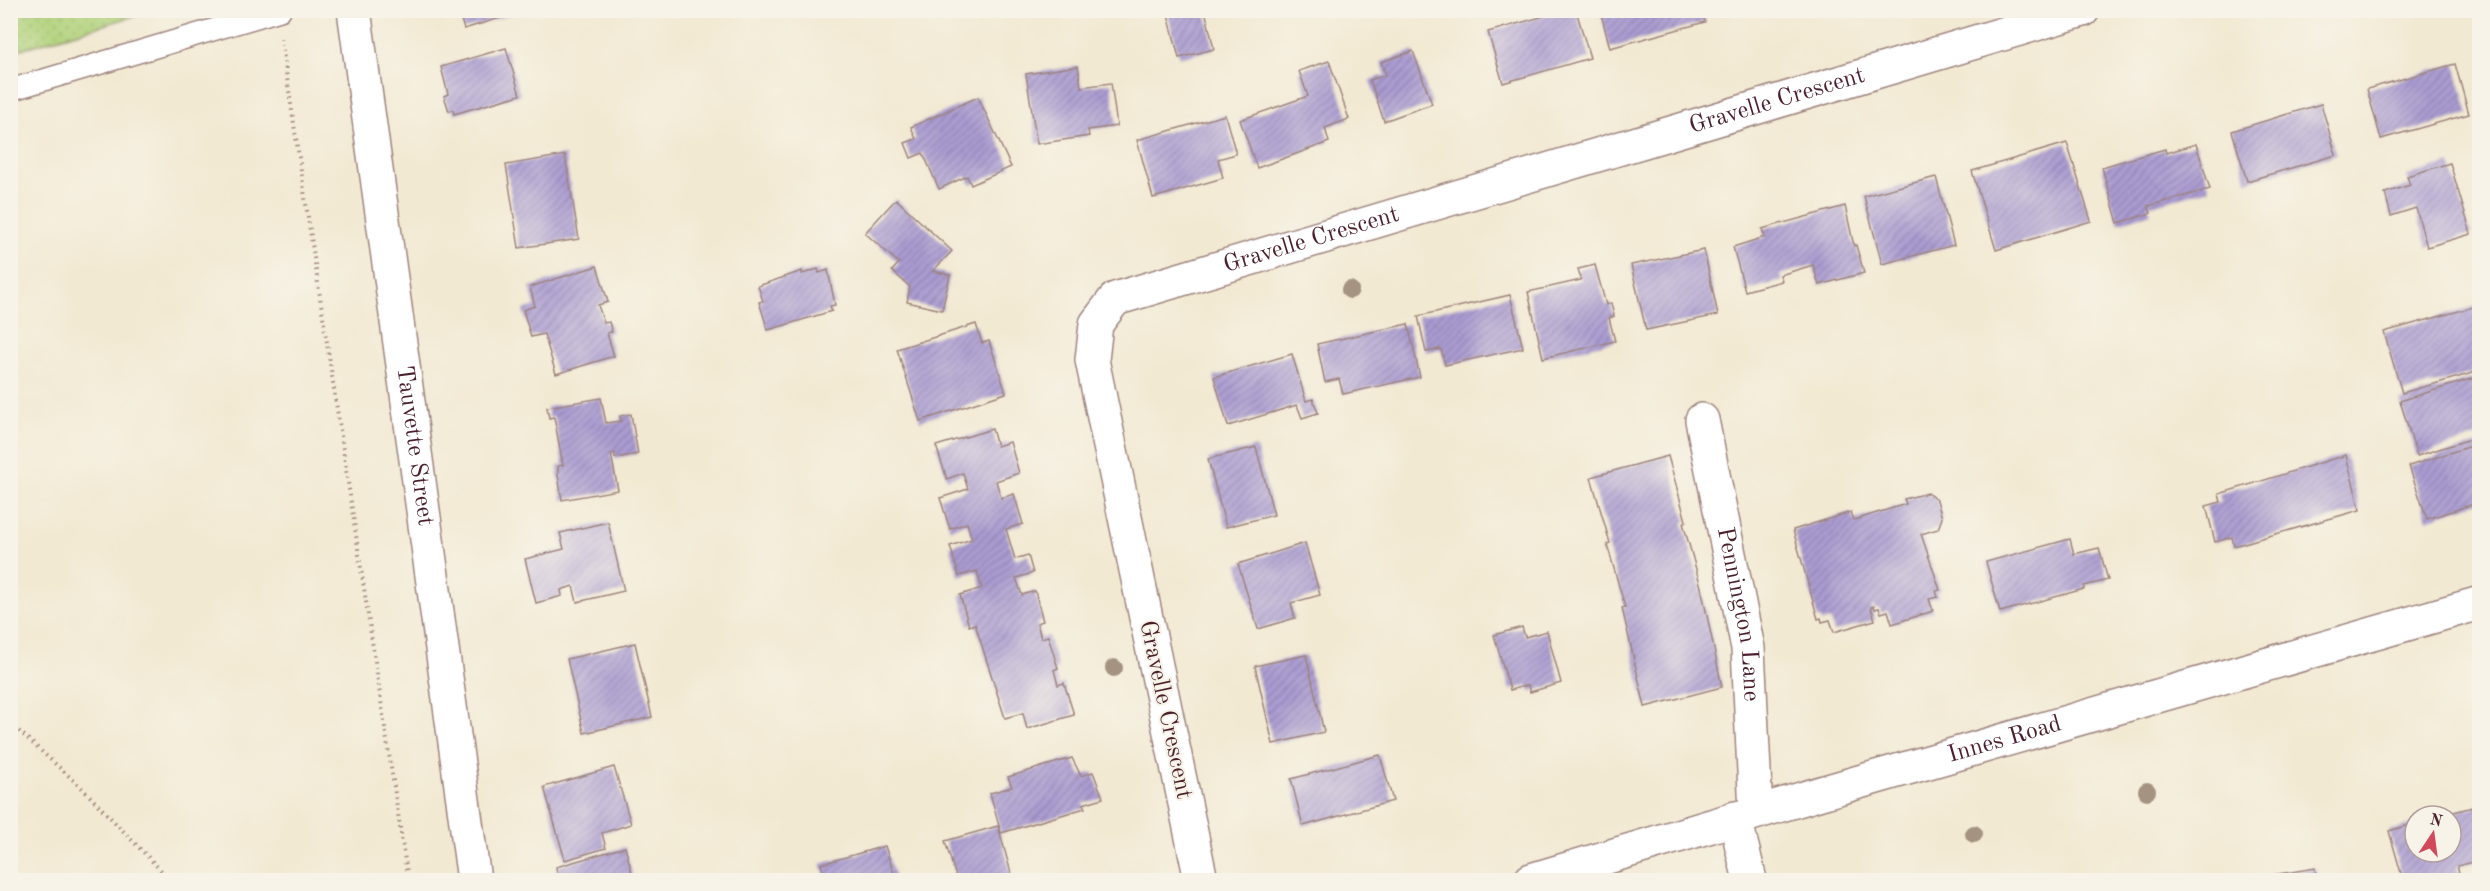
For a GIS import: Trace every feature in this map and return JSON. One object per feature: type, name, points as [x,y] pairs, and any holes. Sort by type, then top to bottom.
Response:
[{"type":"street","name":"Tauvette Street","points":[[354,10],[474,880]]},
{"type":"street","name":"Gravelle Crescent","points":[[1201,880],[1092,360],[1096,324],[1115,299],[2083,10]]},
{"type":"street","name":"Pennington Lane","points":[[1702,420],[1748,648],[1745,815],[1750,880]]},
{"type":"street","name":"Innes Road","points":[[1531,880],[1745,815],[2480,603]]},
{"type":"lane","points":[[10,90],[278,11]]},
{"type":"path","points":[[278,11],[408,880]]},
{"type":"path","points":[[10,723],[81,787],[170,880]]},
{"type":"green space","points":[[11,10],[152,10],[152,11],[11,52]]},
{"type":"building","points":[[458,10],[523,10],[523,11],[464,29]]},
{"type":"building","points":[[1167,10],[1205,10],[1214,49],[1179,58]]},
{"type":"building","points":[[1566,10],[1576,10],[1590,58],[1503,83],[1488,32]]},
{"type":"building","points":[[1600,10],[1702,10],[1705,22],[1610,48]]},
{"type":"building","points":[[1722,10],[1738,10],[1738,11],[1723,15]]},
{"type":"building","points":[[506,48],[520,95],[454,114],[453,110],[449,111],[444,96],[448,94],[441,67]]},
{"type":"building","points":[[1413,51],[1432,104],[1384,121],[1370,80],[1386,75],[1381,62]]},
{"type":"building","points":[[1329,61],[1349,119],[1325,128],[1329,142],[1257,168],[1240,120],[1308,96],[1299,71]]},
{"type":"building","points":[[2455,64],[2469,114],[2381,139],[2367,89]]},
{"type":"building","points":[[1078,66],[1081,87],[1111,83],[1117,126],[1088,130],[1089,136],[1037,144],[1026,74]]},
{"type":"building","points":[[978,97],[1011,167],[971,185],[967,176],[939,189],[923,153],[911,158],[905,143],[916,139],[911,127]]},
{"type":"building","points":[[2321,104],[2336,155],[2247,181],[2232,131]]},
{"type":"building","points":[[1225,115],[1236,154],[1218,159],[1223,178],[1153,198],[1137,140]]},
{"type":"building","points":[[2067,143],[2091,221],[1996,250],[1972,171]]},
{"type":"building","points":[[2196,144],[2210,189],[2148,206],[2151,213],[2118,223],[2102,167],[2165,149],[2166,153]]},
{"type":"building","points":[[565,155],[579,239],[519,248],[506,165]]},
{"type":"building","points":[[2450,163],[2471,234],[2427,247],[2416,208],[2391,216],[2385,193],[2410,185],[2407,176]]},
{"type":"building","points":[[1936,177],[1954,245],[1882,264],[1864,196]]},
{"type":"building","points":[[896,199],[952,251],[933,271],[950,275],[942,310],[907,302],[910,287],[892,271],[899,263],[865,233]]},
{"type":"building","points":[[1845,206],[1854,246],[1856,245],[1864,273],[1819,285],[1813,265],[1780,275],[1782,281],[1745,291],[1733,247],[1765,237],[1762,229]]},
{"type":"building","points":[[1704,250],[1718,315],[1646,330],[1631,265]]},
{"type":"building","points":[[1595,265],[1606,305],[1611,303],[1614,316],[1609,318],[1615,341],[1543,358],[1528,292],[1581,280],[1578,269]]},
{"type":"building","points":[[597,266],[608,302],[598,305],[604,323],[609,322],[612,332],[607,333],[614,356],[556,374],[544,334],[531,337],[523,310],[535,306],[530,287]]},
{"type":"building","points":[[818,269],[819,273],[828,270],[835,305],[830,306],[832,311],[768,330],[759,302],[763,301],[758,286],[802,271],[802,274]]},
{"type":"building","points":[[1510,295],[1523,348],[1445,365],[1441,349],[1426,352],[1418,316]]},
{"type":"building","points":[[2480,305],[2480,371],[2402,393],[2384,332]]},
{"type":"building","points":[[976,324],[982,343],[989,341],[1006,393],[920,421],[897,349]]},
{"type":"building","points":[[1408,324],[1420,377],[1343,394],[1339,379],[1325,382],[1317,344]]},
{"type":"building","points":[[1292,354],[1306,401],[1313,399],[1318,413],[1302,418],[1297,405],[1228,426],[1214,377]]},
{"type":"building","points":[[2480,376],[2480,436],[2417,456],[2400,401]]},
{"type":"building","points":[[601,398],[606,423],[621,421],[620,416],[631,414],[638,454],[615,458],[615,453],[611,454],[618,490],[562,500],[558,466],[563,465],[554,417],[549,418],[547,407]]},
{"type":"building","points":[[992,429],[997,446],[1010,442],[1019,473],[996,481],[1001,498],[1014,494],[1023,524],[1006,529],[1015,559],[1028,555],[1033,573],[1016,578],[1022,595],[1035,591],[1043,621],[1037,623],[1041,638],[1048,636],[1058,668],[1054,670],[1058,685],[1064,683],[1074,715],[1027,729],[1023,713],[1005,718],[975,624],[969,626],[960,595],[982,588],[977,571],[959,576],[950,546],[972,539],[967,523],[950,529],[940,498],[968,489],[963,473],[947,479],[936,446]]},
{"type":"building","points":[[2480,443],[2480,502],[2427,519],[2409,466]]},
{"type":"building","points":[[1256,447],[1274,515],[1226,527],[1208,459]]},
{"type":"building","points":[[2346,455],[2360,510],[2234,546],[2232,537],[2215,542],[2206,506],[2221,502],[2219,494]]},
{"type":"building","points":[[1668,456],[1686,521],[1683,523],[1701,587],[1722,687],[1645,707],[1622,608],[1625,607],[1607,544],[1610,543],[1591,477]]},
{"type":"building","points":[[1927,493],[1937,500],[1942,518],[1938,529],[1921,534],[1940,590],[1936,591],[1938,597],[1929,599],[1933,611],[1892,624],[1888,611],[1881,613],[1879,608],[1875,609],[1874,606],[1871,607],[1875,620],[1834,632],[1830,620],[1822,622],[1821,618],[1818,619],[1793,530],[1851,512],[1854,520],[1906,504],[1904,499]]},
{"type":"building","points":[[608,522],[624,591],[577,602],[573,586],[561,590],[562,596],[536,603],[525,559],[564,549],[560,533]]},
{"type":"building","points":[[2070,539],[2074,554],[2099,548],[2108,580],[2084,586],[2084,589],[2000,612],[1986,562]]},
{"type":"building","points":[[1305,543],[1320,595],[1291,603],[1295,618],[1258,629],[1238,564]]},
{"type":"building","points":[[1522,627],[1525,637],[1547,631],[1561,683],[1530,692],[1528,685],[1510,690],[1494,635]]},
{"type":"building","points":[[635,643],[652,717],[584,733],[567,659]]},
{"type":"building","points":[[1306,655],[1324,732],[1273,744],[1255,666]]},
{"type":"building","points":[[1380,755],[1393,801],[1303,826],[1291,779]]},
{"type":"building","points":[[1072,758],[1081,776],[1093,772],[1103,798],[1083,804],[1085,808],[1001,833],[990,793],[1012,787],[1008,777]]},
{"type":"building","points":[[614,767],[631,824],[602,833],[606,848],[565,860],[544,787]]},
{"type":"building","points":[[2480,805],[2480,860],[2457,866],[2461,880],[2403,880],[2389,831],[2403,827],[2403,864],[2463,864],[2463,810]]},
{"type":"building","points":[[998,826],[1013,880],[957,880],[945,841]]},
{"type":"building","points":[[885,846],[896,880],[826,880],[821,864]]},
{"type":"building","points":[[625,847],[634,880],[559,880],[556,867]]},
{"type":"building","points":[[2315,868],[2317,880],[2248,880],[2248,879]]}]
